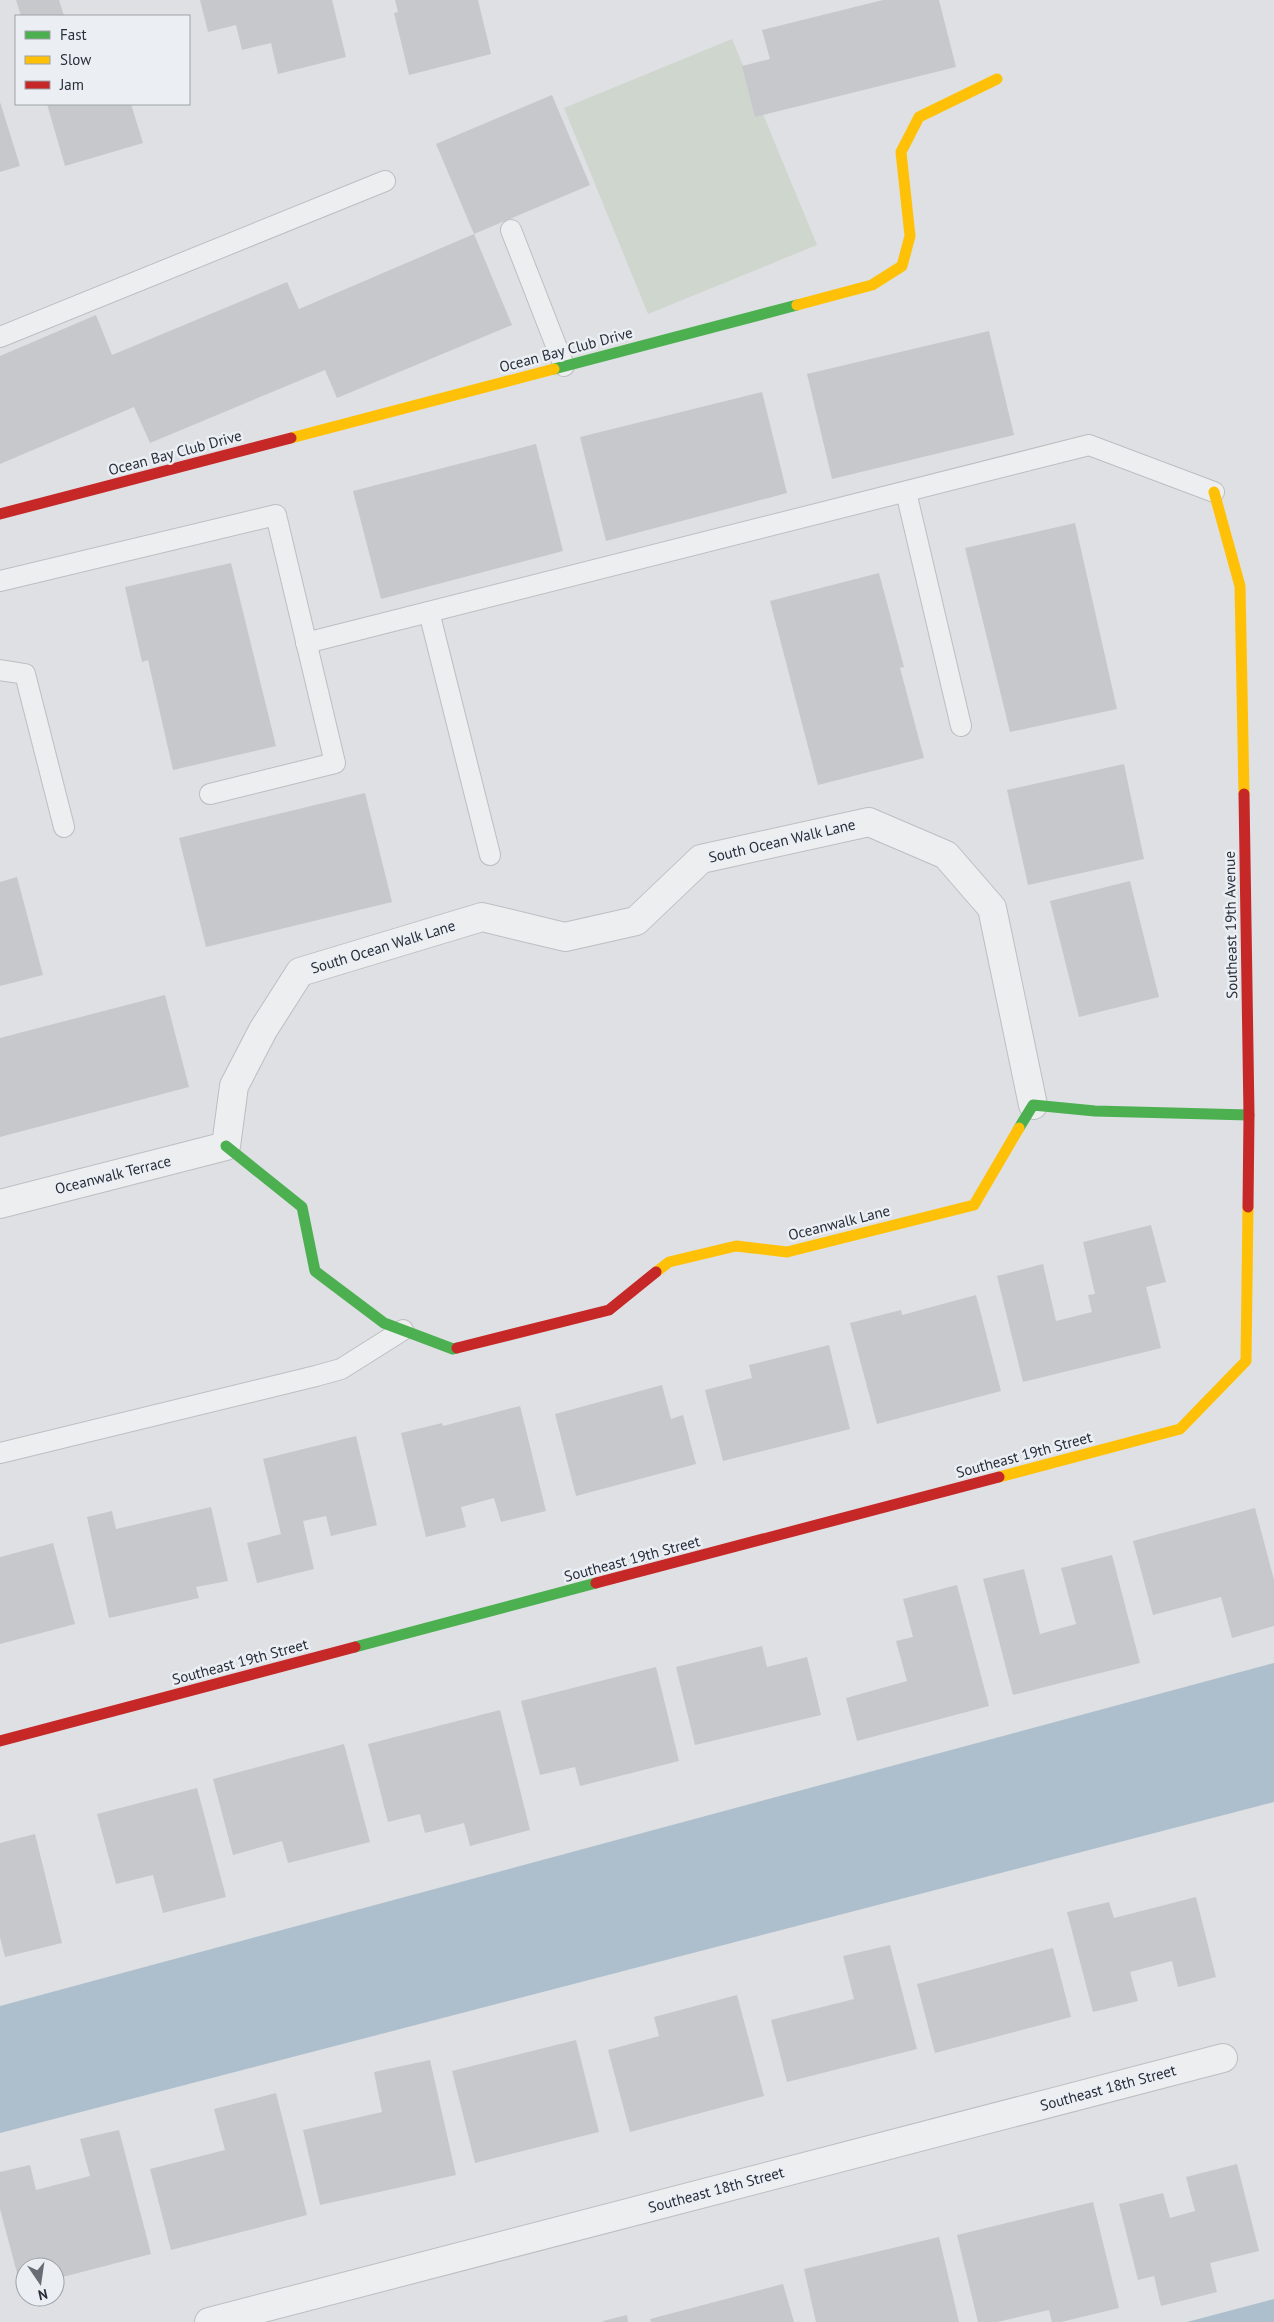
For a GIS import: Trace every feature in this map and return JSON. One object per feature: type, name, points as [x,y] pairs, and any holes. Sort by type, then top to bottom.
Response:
[{"type":"street","name":"Ocean Bay Club Drive","points":[[0,514],[872,285],[902,266],[910,236],[902,152],[919,117],[997,79]]},
{"type":"street","name":"Southeast 19th Avenue","points":[[1214,492],[1240,586],[1249,1115],[1246,1362]]},
{"type":"street","name":"South Ocean Walk Lane","points":[[226,1146],[234,1086],[263,1030],[300,972],[482,917],[565,937],[636,920],[701,859],[869,822],[946,855],[992,908],[1033,1105]]},
{"type":"street","points":[[1033,1105],[1095,1111],[1249,1115]]},
{"type":"street","name":"Oceanwalk Lane","points":[[226,1146],[302,1207],[314,1272],[384,1323],[453,1349],[609,1310],[669,1262],[736,1246],[787,1252],[974,1204],[1033,1105]]},
{"type":"street","name":"Oceanwalk Terrace","points":[[0,1204],[226,1146]]},
{"type":"street","name":"Southeast 19th Street","points":[[0,1741],[1180,1429],[1246,1362]]},
{"type":"street","name":"Southeast 18th Street","points":[[209,2322],[1223,2058]]},
{"type":"lane","points":[[0,337],[385,181]]},
{"type":"lane","points":[[511,230],[564,366]]},
{"type":"lane","points":[[306,643],[1089,445],[1214,492]]},
{"type":"lane","points":[[906,492],[961,726]]},
{"type":"lane","points":[[0,581],[276,515],[336,763],[210,794]]},
{"type":"lane","points":[[429,612],[490,855]]},
{"type":"lane","points":[[0,670],[25,674],[64,827]]},
{"type":"lane","points":[[0,1453],[341,1369],[403,1330]]},
{"type":"shaded area","points":[[732,39],[817,245],[648,314],[564,108]]},
{"type":"water","points":[[1274,1663],[1274,1802],[0,2133],[0,2006]]},
{"type":"water","points":[[1274,2299],[1274,2322],[1187,2322]]},
{"type":"building","points":[[16,0],[59,0],[64,15],[21,15]]},
{"type":"building","points":[[200,0],[332,0],[346,57],[278,74],[271,43],[242,50],[236,25],[208,32]]},
{"type":"building","points":[[395,0],[478,0],[491,54],[409,75],[394,13],[398,12]]},
{"type":"building","points":[[883,0],[939,0],[956,67],[755,117],[742,66],[770,59],[762,30]]},
{"type":"building","points":[[552,95],[590,185],[474,234],[436,144]]},
{"type":"building","points":[[0,102],[20,166],[0,172]]},
{"type":"building","points":[[47,105],[131,105],[143,143],[65,166]]},
{"type":"building","points":[[474,234],[512,325],[337,398],[325,370],[150,443],[134,407],[0,464],[0,356],[96,315],[112,355],[287,282],[299,309]]},
{"type":"building","points":[[989,331],[1014,435],[832,479],[807,374]]},
{"type":"building","points":[[762,392],[787,493],[606,541],[580,437]]},
{"type":"building","points":[[536,444],[563,551],[381,599],[353,491]]},
{"type":"building","points":[[1075,523],[1117,709],[1010,732],[965,548]]},
{"type":"building","points":[[231,563],[276,746],[173,770],[148,660],[142,662],[125,587]]},
{"type":"building","points":[[879,573],[904,667],[900,668],[924,758],[818,785],[770,601]]},
{"type":"building","points":[[1124,764],[1144,859],[1028,885],[1007,790]]},
{"type":"building","points":[[365,793],[392,902],[206,947],[179,838]]},
{"type":"building","points":[[17,877],[43,975],[0,986],[0,882]]},
{"type":"building","points":[[1130,881],[1159,997],[1079,1017],[1050,901]]},
{"type":"building","points":[[165,995],[189,1087],[0,1137],[0,1038]]},
{"type":"building","points":[[1151,1225],[1166,1282],[1146,1287],[1161,1348],[1023,1382],[997,1276],[1043,1264],[1056,1321],[1092,1312],[1088,1295],[1095,1294],[1083,1242]]},
{"type":"building","points":[[976,1295],[1001,1391],[877,1424],[850,1323],[901,1310],[902,1315]]},
{"type":"building","points":[[829,1345],[850,1429],[723,1461],[705,1390],[752,1378],[749,1365]]},
{"type":"building","points":[[662,1385],[671,1419],[683,1415],[696,1464],[576,1496],[555,1414]]},
{"type":"building","points":[[520,1406],[546,1511],[501,1522],[494,1498],[461,1507],[466,1527],[426,1537],[401,1433],[442,1423],[443,1426]]},
{"type":"building","points":[[356,1436],[377,1525],[331,1536],[326,1516],[303,1521],[314,1569],[257,1583],[247,1543],[281,1534],[263,1459]]},
{"type":"building","points":[[211,1507],[228,1581],[196,1587],[199,1598],[109,1618],[87,1517],[112,1511],[116,1529]]},
{"type":"building","points":[[1255,1508],[1274,1580],[1274,1626],[1232,1638],[1221,1597],[1153,1615],[1133,1541]]},
{"type":"building","points":[[53,1543],[75,1624],[0,1644],[0,1557]]},
{"type":"building","points":[[1112,1555],[1140,1663],[1013,1695],[983,1579],[1024,1569],[1040,1634],[1076,1624],[1061,1568]]},
{"type":"building","points":[[957,1585],[989,1706],[857,1741],[846,1698],[907,1681],[896,1641],[913,1637],[903,1599]]},
{"type":"building","points":[[762,1646],[767,1667],[807,1657],[821,1715],[695,1745],[676,1667]]},
{"type":"building","points":[[656,1667],[679,1761],[580,1786],[575,1767],[540,1775],[521,1701]]},
{"type":"building","points":[[500,1710],[530,1830],[470,1846],[464,1823],[425,1833],[420,1814],[388,1822],[368,1744]]},
{"type":"building","points":[[344,1744],[370,1842],[288,1863],[282,1841],[233,1855],[213,1779]]},
{"type":"building","points":[[197,1788],[226,1897],[163,1913],[153,1875],[116,1884],[97,1814]]},
{"type":"building","points":[[35,1834],[62,1943],[5,1957],[0,1937],[0,1843]]},
{"type":"building","points":[[1196,1897],[1216,1977],[1178,1987],[1172,1961],[1130,1972],[1138,2001],[1093,2012],[1067,1912],[1109,1902],[1114,1918]]},
{"type":"building","points":[[890,1945],[917,2049],[787,2082],[771,2020],[854,1999],[843,1956]]},
{"type":"building","points":[[1053,1948],[1071,2017],[935,2053],[917,1984]]},
{"type":"building","points":[[737,1995],[764,2096],[630,2132],[608,2050],[659,2036],[654,2017]]},
{"type":"building","points":[[576,2040],[599,2132],[475,2163],[452,2071]]},
{"type":"building","points":[[430,2060],[456,2175],[320,2205],[303,2130],[382,2112],[374,2072]]},
{"type":"building","points":[[276,2093],[307,2215],[171,2250],[150,2169],[225,2150],[214,2109]]},
{"type":"building","points":[[119,2130],[151,2254],[65,2276],[65,2257],[15,2257],[15,2265],[0,2209],[0,2172],[30,2165],[36,2190],[90,2176],[80,2139]]},
{"type":"building","points":[[1237,2164],[1259,2251],[1210,2263],[1217,2292],[1161,2306],[1154,2276],[1138,2280],[1119,2204],[1163,2193],[1170,2218],[1195,2211],[1186,2177]]},
{"type":"building","points":[[1093,2202],[1119,2308],[1061,2322],[1052,2322],[1049,2310],[997,2322],[978,2322],[957,2235]]},
{"type":"building","points":[[939,2237],[959,2322],[816,2322],[804,2269]]},
{"type":"building","points":[[783,2284],[794,2322],[651,2322],[650,2319]]},
{"type":"building","points":[[627,2315],[628,2322],[603,2322],[603,2321]]},
{"type":"traffic: fast","points":[[554,369],[797,305]]},
{"type":"traffic: fast","points":[[1019,1128],[1033,1105],[1095,1111],[1249,1115]]},
{"type":"traffic: fast","points":[[226,1146],[302,1207],[315,1271],[384,1323],[453,1349],[457,1348]]},
{"type":"traffic: fast","points":[[355,1647],[596,1583]]},
{"type":"traffic: slow","points":[[797,305],[872,285],[902,266],[910,236],[901,152],[919,117],[997,79]]},
{"type":"traffic: slow","points":[[291,438],[554,369]]},
{"type":"traffic: slow","points":[[1214,492],[1240,586],[1244,794]]},
{"type":"traffic: slow","points":[[656,1272],[669,1262],[736,1246],[787,1252],[974,1205],[1019,1128]]},
{"type":"traffic: slow","points":[[999,1477],[1180,1429],[1246,1361],[1248,1207]]},
{"type":"traffic: jam","points":[[0,514],[291,438]]},
{"type":"traffic: jam","points":[[1244,794],[1249,1115],[1248,1207]]},
{"type":"traffic: jam","points":[[457,1348],[609,1310],[656,1272]]},
{"type":"traffic: jam","points":[[596,1583],[999,1477]]},
{"type":"traffic: jam","points":[[0,1741],[355,1647]]}]
